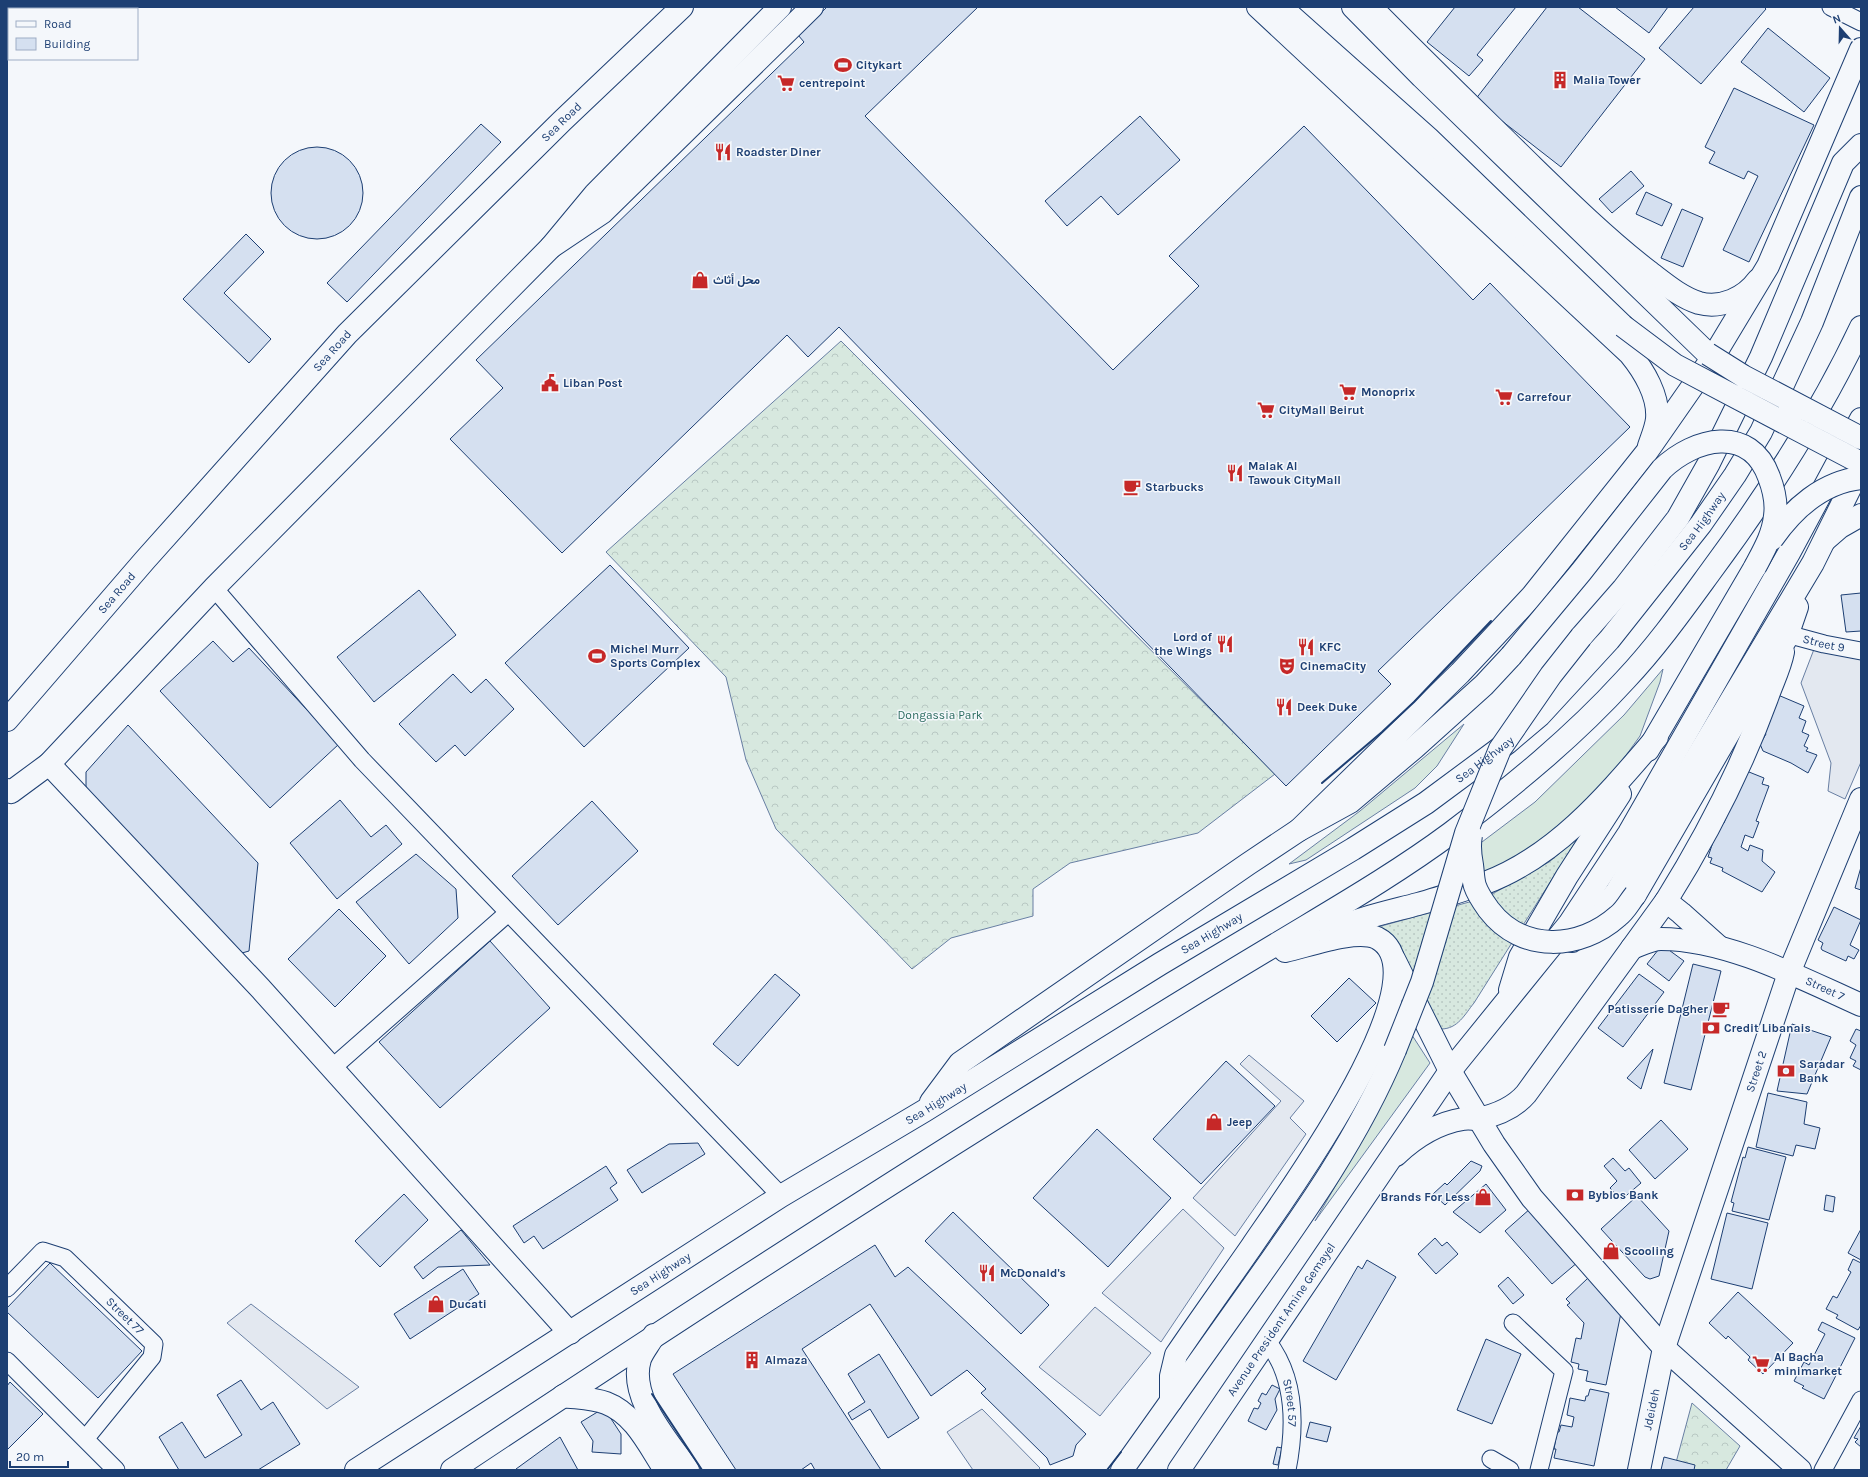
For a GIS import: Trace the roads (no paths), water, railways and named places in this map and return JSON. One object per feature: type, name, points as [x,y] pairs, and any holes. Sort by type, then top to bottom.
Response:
[{"type":"main road","name":"Sea Road","points":[[7,720],[145,560],[347,334],[562,121],[682,7]]},
{"type":"main road","points":[[7,790],[11,792],[49,764],[214,588],[551,247],[595,194],[780,7]]},
{"type":"main road","points":[[551,247],[603,212],[812,7]]},
{"type":"main road","points":[[1258,7],[1632,358],[1643,371],[1656,406],[1656,429],[1646,453]]},
{"type":"main road","points":[[1281,7],[1428,138],[1623,326],[1675,366],[1861,463]]},
{"type":"main road","points":[[1353,7],[1422,77],[1708,354],[1743,376],[1861,438]]},
{"type":"main road","points":[[1372,7],[1578,211],[1622,250],[1675,291],[1704,304],[1727,302],[1736,299],[1753,286],[1768,266]]},
{"type":"main road","points":[[1299,830],[1456,678],[1522,607],[1543,583],[1646,453],[1733,326],[1768,266],[1861,49]]},
{"type":"main road","points":[[1122,1470],[1286,1240],[1344,1150],[1382,1080],[1422,982],[1458,855],[1500,749],[1513,728],[1581,637],[1623,589],[1678,518],[1709,462],[1761,357],[1843,163],[1861,145]]},
{"type":"main road","name":"Sea Highway","points":[[356,1470],[782,1196],[924,1111],[1160,964],[1426,804],[1508,743],[1540,714],[1609,640],[1701,524],[1735,474],[1760,432],[1812,322],[1861,197]]},
{"type":"main road","points":[[452,1470],[654,1335],[813,1233],[1168,1010],[1336,908],[1422,853],[1489,804],[1566,739],[1627,678],[1668,629],[1732,543],[1789,460],[1826,395],[1861,327]]},
{"type":"main road","points":[[1382,1169],[1450,1071],[1507,998],[1569,924],[1629,834],[1789,553],[1861,419]]},
{"type":"main road","points":[[924,1111],[960,1063],[1299,830],[1350,802],[1441,724],[1484,685],[1511,656],[1581,572],[1662,469],[1688,449],[1708,442],[1730,442],[1740,445],[1755,454],[1764,465],[1775,496],[1775,517],[1768,545]]},
{"type":"main road","points":[[1507,998],[1560,957],[1579,933],[1597,916],[1617,891],[1812,563],[1861,466]]},
{"type":"main road","points":[[1507,998],[1520,957],[1567,876],[1656,737],[1768,545],[1790,516],[1811,498],[1834,485],[1861,478]]},
{"type":"main road","points":[[1822,544],[1840,527],[1861,515]]},
{"type":"main road","points":[[1382,1169],[1400,1152],[1426,1132],[1462,1119],[1478,1119],[1504,1111],[1514,1106],[1526,1094],[1666,901],[1718,811],[1756,731],[1812,563]]},
{"type":"main road","points":[[1474,814],[1469,845],[1475,887],[1483,902],[1495,917],[1509,930],[1540,942],[1559,942],[1585,937],[1598,930],[1619,916],[1635,894],[1740,714],[1787,637]]},
{"type":"main road","points":[[1168,1010],[1286,951],[1353,921],[1419,904],[1486,882],[1532,860],[1576,825],[1614,786],[1656,737]]},
{"type":"main road","points":[[49,764],[262,989],[570,1333]]},
{"type":"main road","name":"Street 2","points":[[1664,1348],[1789,973],[1861,799]]},
{"type":"main road","points":[[1666,901],[1681,912],[1719,947]]},
{"type":"main road","points":[[1286,951],[1345,937],[1367,935],[1384,942],[1450,1071],[1478,1119],[1532,1198],[1664,1348],[1800,1470]]},
{"type":"main road","points":[[1632,948],[1659,939],[1694,942],[1719,947]]},
{"type":"main road","name":"Street 7","points":[[1719,947],[1789,973],[1861,1005]]},
{"type":"main road","points":[[1171,1401],[1170,1376],[1176,1355],[1310,1161],[1354,1088],[1381,1028],[1390,1002],[1395,978],[1394,959]]},
{"type":"main road","name":"Avenue President Amine Gemayel","points":[[1179,1470],[1382,1169]]},
{"type":"main road","points":[[654,1335],[640,1357],[638,1384],[642,1398],[648,1410],[688,1470]]},
{"type":"main road","name":"Jdeideh","points":[[1639,1470],[1664,1348]]},
{"type":"main road","points":[[563,1396],[607,1403],[622,1411],[631,1419],[665,1470]]},
{"type":"street","points":[[1831,7],[1861,22]]},
{"type":"street","points":[[214,588],[362,760],[782,1196]]},
{"type":"street","name":"Street 9","points":[[1787,637],[1861,651]]},
{"type":"street","points":[[332,1068],[508,913]]},
{"type":"street","name":"Street 77","points":[[7,1288],[43,1251],[65,1258],[154,1344],[152,1357],[86,1438]]},
{"type":"street","points":[[1513,1323],[1564,1371],[1539,1470]]},
{"type":"street","name":"Street 57","points":[[1267,1341],[1274,1350],[1285,1372],[1292,1399],[1292,1434],[1287,1470]]},
{"type":"street","points":[[7,1360],[86,1438],[116,1470]]},
{"type":"street","points":[[1823,1470],[1861,1400]]},
{"type":"street","points":[[1491,1459],[1510,1470]]},
{"type":"place","name":"Citykart","points":[[843,65]]},
{"type":"place","name":"Malia Tower","points":[[1560,80]]},
{"type":"place","name":"centrepoint","points":[[786,83]]},
{"type":"place","name":"Roadster Diner","points":[[723,152]]},
{"type":"place","name":"محل أثاث","points":[[700,280]]},
{"type":"place","name":"Liban Post","points":[[550,383]]},
{"type":"place","name":"Monoprix","points":[[1348,392]]},
{"type":"place","name":"Carrefour","points":[[1504,397]]},
{"type":"place","name":"CityMall Beirut","points":[[1266,410]]},
{"type":"place","name":"Malak Al Tawouk CityMall","points":[[1235,473]]},
{"type":"place","name":"Starbucks","points":[[1132,487]]},
{"type":"place","name":"Lord of the Wings","points":[[1225,644]]},
{"type":"place","name":"KFC","points":[[1306,647]]},
{"type":"place","name":"Michel Murr Sports Complex","points":[[597,656]]},
{"type":"place","name":"CinemaCity","points":[[1287,666]]},
{"type":"place","name":"Deek Duke","points":[[1284,707]]},
{"type":"place","name":"Patisserie Dagher","points":[[1721,1009]]},
{"type":"place","name":"Credit Libanais","points":[[1711,1028]]},
{"type":"place","name":"Saradar Bank","points":[[1786,1071]]},
{"type":"place","name":"Jeep","points":[[1214,1122]]},
{"type":"place","name":"Byblos Bank","points":[[1575,1195]]},
{"type":"place","name":"Brands For Less","points":[[1483,1197]]},
{"type":"place","name":"Scooling","points":[[1611,1251]]},
{"type":"place","name":"McDonald's","points":[[987,1273]]},
{"type":"place","name":"Ducati","points":[[436,1304]]},
{"type":"place","name":"Almaza","points":[[752,1360]]},
{"type":"place","name":"Al Bacha minimarket","points":[[1761,1364]]},
{"type":"park label","name":"Dongassia Park","points":[[940,715]]}]
